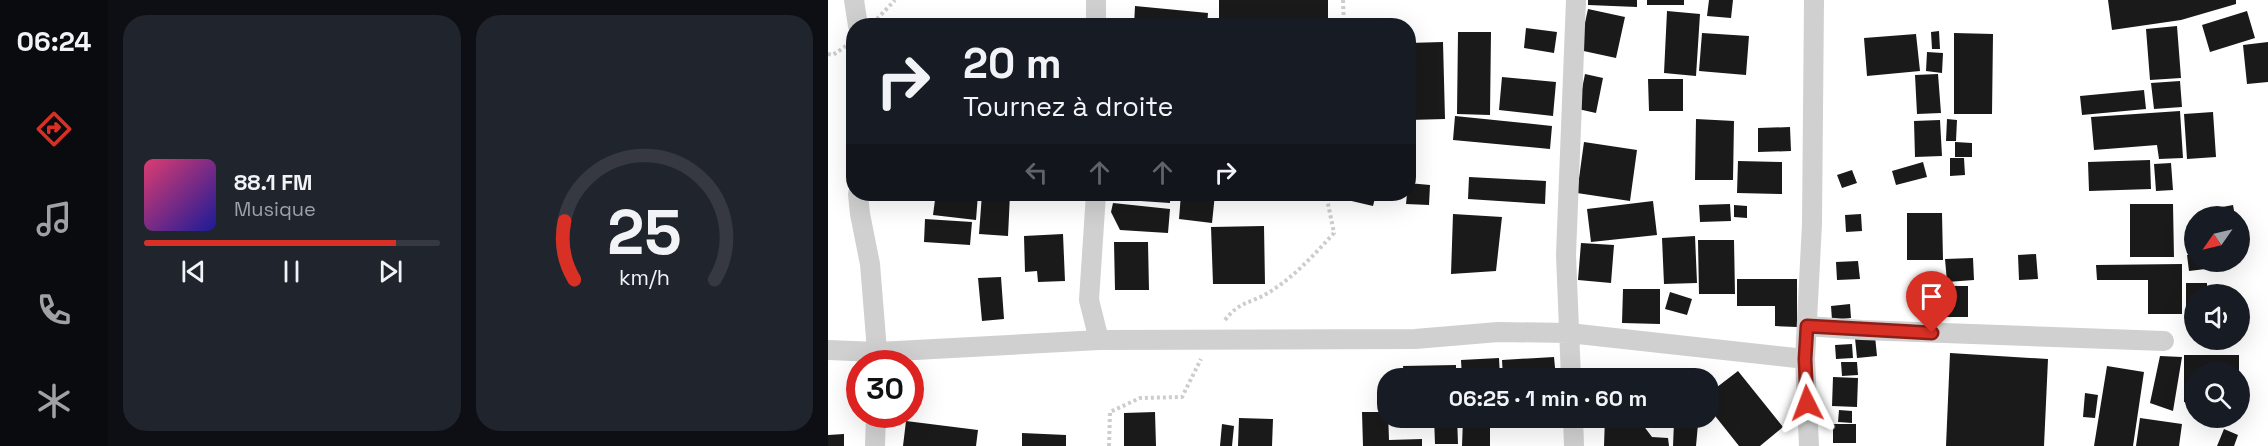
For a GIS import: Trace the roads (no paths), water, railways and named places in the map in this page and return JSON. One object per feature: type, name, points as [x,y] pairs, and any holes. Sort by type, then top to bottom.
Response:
[{"type":"street","points":[[854,0],[857,18]]},
{"type":"street","points":[[1096,0],[1096,18]]},
{"type":"street","points":[[1571,368],[1566,255],[1576,0]]},
{"type":"street","points":[[1809,446],[1805,359],[1812,224],[1814,0]]},
{"type":"street","points":[[859,201],[870,264],[877,350]]},
{"type":"street","points":[[1096,201],[1089,300],[1099,340]]},
{"type":"street","points":[[1807,326],[2164,341]]},
{"type":"street","points":[[924,354],[1099,340],[1415,339],[1498,332],[1569,333],[1805,359]]},
{"type":"street","points":[[828,350],[846,353]]},
{"type":"street","points":[[875,446],[876,428]]},
{"type":"street","points":[[1573,428],[1574,446]]}]
